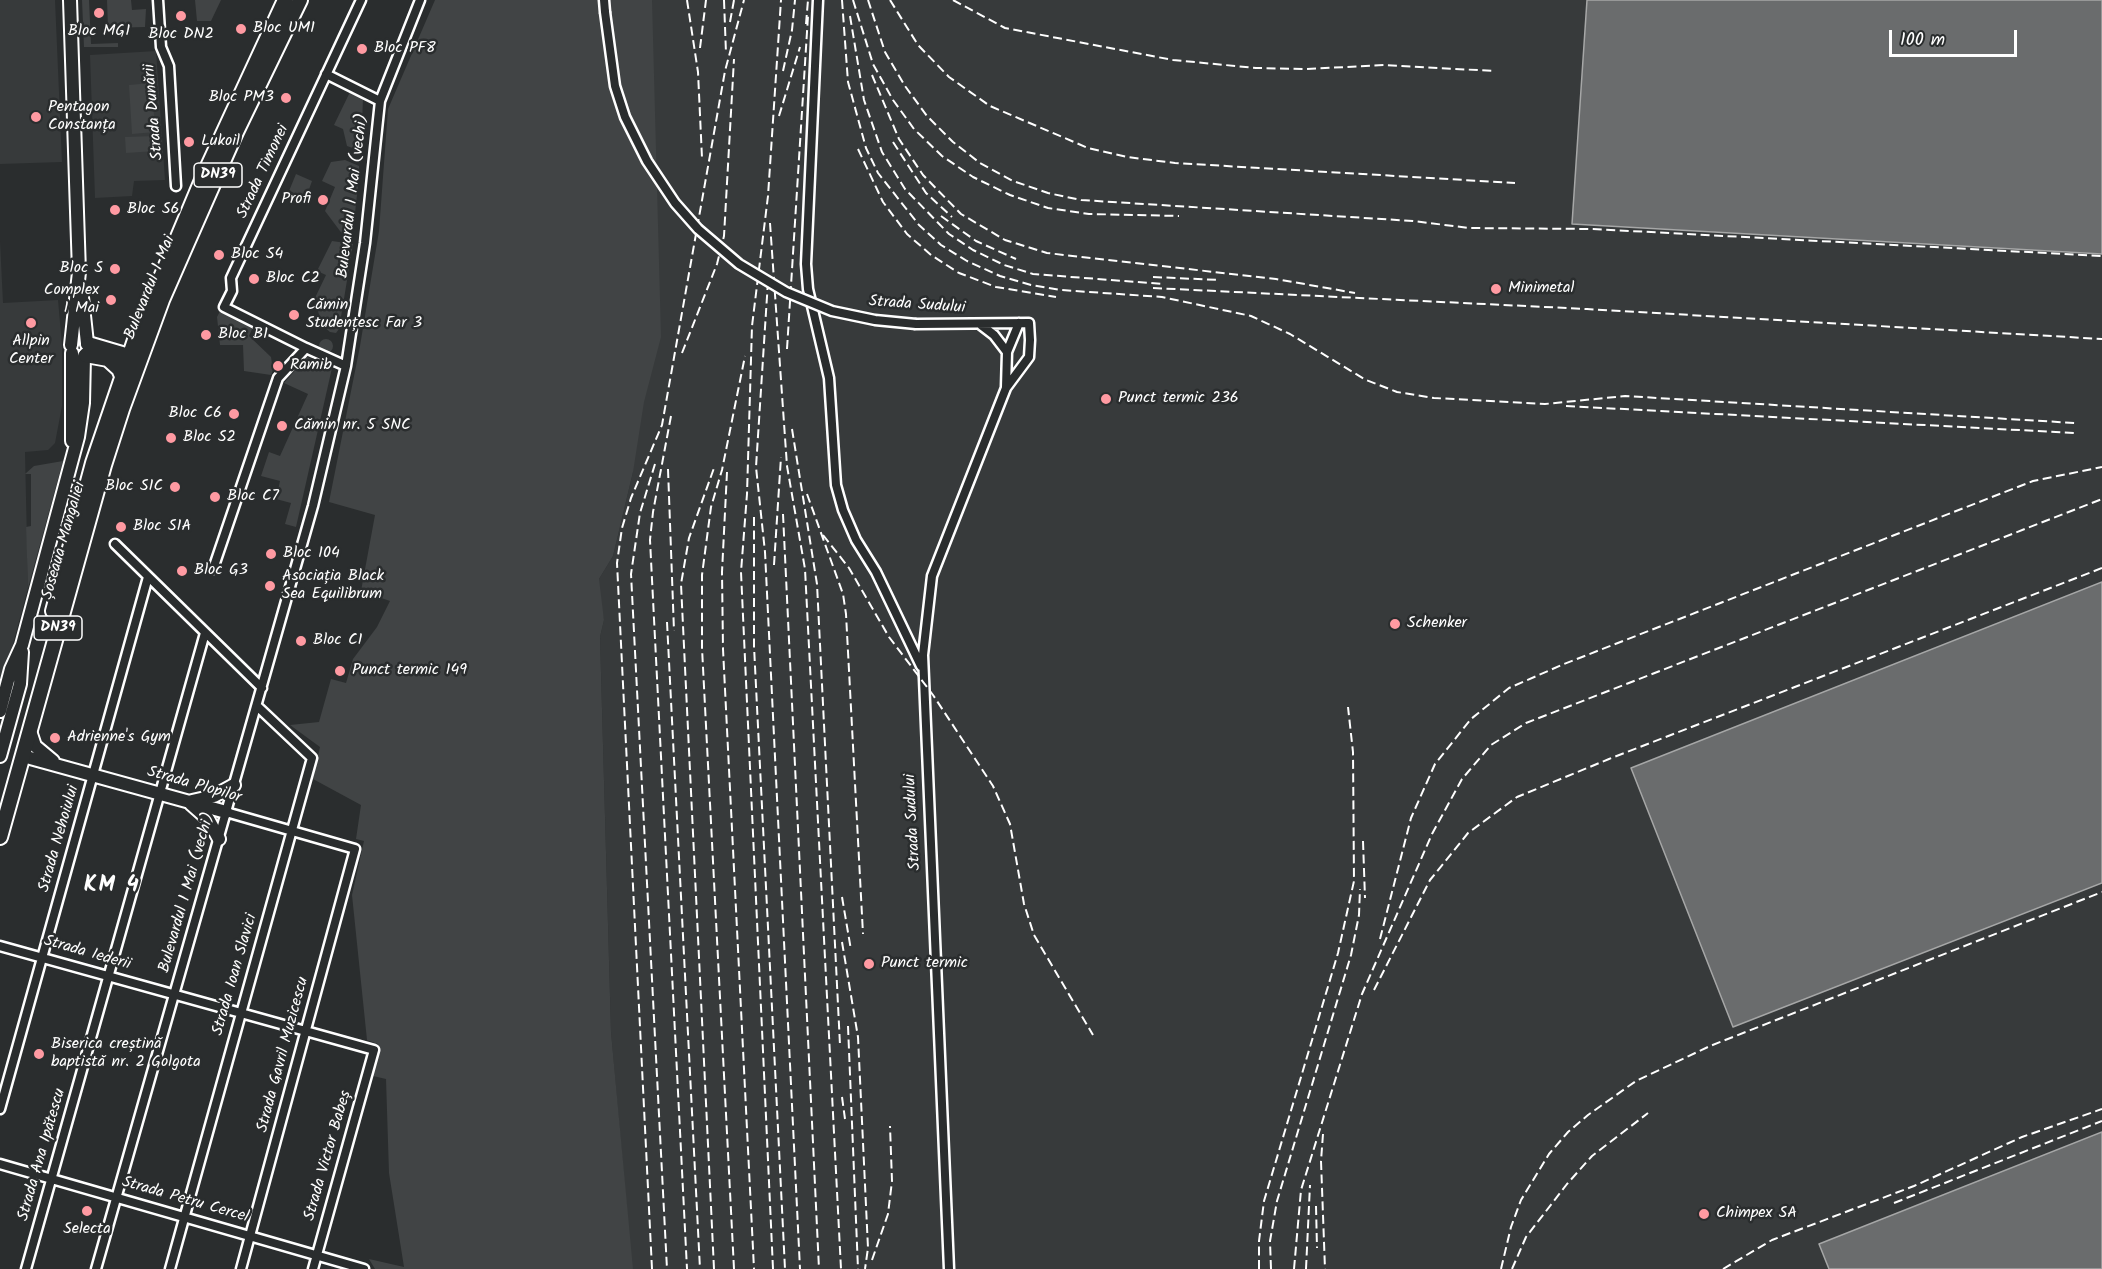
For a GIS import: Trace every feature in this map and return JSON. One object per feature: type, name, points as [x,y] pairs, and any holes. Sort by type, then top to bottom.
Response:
[{"type":"main road","name":"Bulevardul 1 Mai","points":[[134,359],[192,201],[285,0]]},
{"type":"main road","name":"Bulevardul 1 Mai","points":[[134,359],[236,132],[300,0]]},
{"type":"main road","points":[[81,349],[134,359]]},
{"type":"main road","points":[[81,349],[108,359],[119,369],[122,376]]},
{"type":"main road","name":"Șoseaua Mangaliei","points":[[0,807],[81,507],[122,376],[134,359]]},
{"type":"main road","name":"Șoseaua Mangaliei","points":[[0,837],[104,465],[122,409],[134,359]]},
{"type":"street","name":"Șoseaua Mangaliei","points":[[0,711],[11,669],[22,645],[73,457],[81,349],[70,0]]},
{"type":"street","name":"Strada Dunării","points":[[158,0],[161,47],[169,66],[176,186]]},
{"type":"street","name":"Strada Timonei","points":[[346,366],[224,308],[232,291],[231,278],[361,0]]},
{"type":"street","name":"Bulevardul 1 Mai (vechi)","points":[[96,1269],[313,506],[346,366],[365,243],[380,101],[420,0]]},
{"type":"street","name":"Strada Sudului","points":[[604,0],[615,86],[626,117],[653,170],[675,203],[698,229],[739,264],[786,292],[832,311],[875,320],[916,324],[1029,323],[1029,357],[1006,388],[932,576],[922,669],[949,1269]]},
{"type":"street","points":[[818,0],[806,264],[808,289],[829,378],[836,485],[843,510],[856,540],[876,572],[922,669]]},
{"type":"street","points":[[326,74],[380,101]]},
{"type":"street","name":"Strada Sudului","points":[[1006,388],[1007,352],[1019,323]]},
{"type":"street","name":"Strada Sudului","points":[[980,324],[994,335],[1007,352]]},
{"type":"street","points":[[213,569],[278,378],[306,348]]},
{"type":"street","points":[[115,544],[262,688]]},
{"type":"street","name":"Strada Nehoiului","points":[[0,1109],[148,577]]},
{"type":"street","name":"Strada Ana Ipătescu","points":[[26,1269],[205,633]]},
{"type":"street","points":[[0,756],[20,684],[22,645]]},
{"type":"street","points":[[0,679],[11,669]]},
{"type":"street","name":"Strada Ioan Slavici","points":[[170,1269],[312,758],[257,706]]},
{"type":"street","points":[[30,731],[35,746],[59,765]]},
{"type":"street","name":"Strada Plopilor","points":[[23,756],[355,849]]},
{"type":"street","points":[[188,802],[214,796],[234,785]]},
{"type":"street","points":[[188,802],[208,819],[219,840]]},
{"type":"street","name":"Strada Gavril Muzicescu","points":[[241,1269],[355,849]]},
{"type":"street","name":"Strada Iederii","points":[[0,946],[374,1050]]},
{"type":"street","name":"Strada Victor Babeș","points":[[313,1269],[374,1050]]},
{"type":"street","name":"Strada Petru Cercel","points":[[0,1164],[363,1268]]},
{"type":"shaded area","points":[[0,0],[55,0],[62,162],[0,164]]},
{"type":"shaded area","points":[[82,0],[89,0],[91,44],[118,43],[118,47],[84,47]]},
{"type":"shaded area","points":[[107,0],[131,0],[132,10],[146,9],[145,27],[108,28]]},
{"type":"shaded area","points":[[195,0],[221,0],[211,21],[197,21]]},
{"type":"shaded area","points":[[435,0],[652,0],[661,337],[644,402],[633,472],[613,556],[599,579],[604,620],[600,637],[611,1032],[633,1269],[375,1269],[369,1259],[404,1267],[389,1173],[386,1079],[373,1076],[378,1044],[367,1040],[352,895],[364,841],[356,839],[361,805],[313,779],[320,747],[290,725],[319,722],[331,679],[346,683],[353,659],[377,627],[390,601],[361,591],[375,515],[329,502],[360,346],[379,231],[388,109]]},
{"type":"shaded area","points":[[491,0],[1587,0],[1573,224],[2102,254],[2102,1132],[1819,1244],[1829,1269],[632,1269],[611,1032],[600,637],[604,620],[599,596],[599,579],[613,556],[633,472]]},
{"type":"shaded area","points":[[1587,0],[2102,0],[2102,254],[1572,224]]},
{"type":"shaded area","points":[[156,51],[165,180],[134,181],[132,196],[95,198],[90,55]]},
{"type":"shaded area","points":[[152,83],[155,132],[132,134],[129,85]]},
{"type":"shaded area","points":[[350,92],[363,98],[361,151],[347,146],[343,129],[334,125]]},
{"type":"shaded area","points":[[155,136],[156,151],[126,153],[125,137]]},
{"type":"shaded area","points":[[345,160],[359,166],[359,177],[353,231],[343,235],[325,211],[335,187],[322,181],[331,162]]},
{"type":"shaded area","points":[[296,174],[312,181],[306,198],[289,191]]},
{"type":"shaded area","points":[[0,241],[3,303],[58,300],[62,345],[62,406],[55,443],[48,450],[25,452],[28,588],[0,692]]},
{"type":"shaded area","points":[[332,241],[353,244],[339,329],[336,333],[330,332],[323,326],[314,300],[326,275],[317,271]]},
{"type":"shaded area","points":[[220,311],[253,327],[249,336],[271,357],[273,370],[271,375],[244,371],[243,345],[220,345],[217,317]]},
{"type":"shaded area","points":[[323,339],[329,339],[333,346],[329,353],[323,353],[319,349],[319,343]]},
{"type":"shaded area","points":[[307,357],[332,368],[296,527],[285,524],[291,503],[276,499],[280,481],[261,476],[269,452],[280,456],[308,394],[284,383]]},
{"type":"shaded area","points":[[63,461],[28,588],[26,527],[31,526],[31,474],[25,474],[34,466]]},
{"type":"shaded area","points":[[2102,582],[2102,883],[1733,1027],[1631,768]]},
{"type":"shaded area","points":[[2102,1132],[2102,1269],[1829,1269],[1819,1244]]},
{"type":"railway","points":[[687,0],[698,72],[702,158]]},
{"type":"railway","points":[[700,48],[706,0]]},
{"type":"railway","points":[[724,0],[726,53]]},
{"type":"railway","points":[[730,22],[734,0]]},
{"type":"railway","points":[[652,1269],[617,563],[622,528],[631,498],[662,425],[725,71],[744,0]]},
{"type":"railway","points":[[773,1269],[741,572],[747,494],[752,326],[768,196],[781,0]]},
{"type":"railway","points":[[783,71],[792,30],[795,0]]},
{"type":"railway","points":[[806,24],[808,0]]},
{"type":"railway","points":[[842,0],[848,82],[866,148],[878,173],[919,225],[941,245],[967,261],[1000,276],[1031,285],[1061,290],[1162,297],[1251,316],[1290,334],[1366,380],[1397,392],[1434,398],[1545,404],[1625,396],[2075,423]]},
{"type":"railway","points":[[853,0],[873,64],[893,100],[914,129],[942,156],[973,177],[1010,195],[1048,208],[1089,214],[1179,216]]},
{"type":"railway","points":[[868,0],[885,52],[905,86],[927,116],[953,142],[980,163],[1013,181],[1048,193],[1081,200],[1413,221],[1469,228],[1593,229],[2102,256]]},
{"type":"railway","points":[[890,0],[918,45],[949,77],[990,106],[1088,148],[1127,157],[1175,163],[1515,183]]},
{"type":"railway","points":[[953,0],[1005,28],[1173,60],[1256,68],[1307,69],[1384,65],[1494,71]]},
{"type":"railway","points":[[787,349],[808,16]]},
{"type":"railway","points":[[850,16],[864,100],[882,152],[905,189],[949,234],[973,250],[1004,265],[1033,274],[1163,284]]},
{"type":"railway","points":[[779,116],[800,47]]},
{"type":"railway","points":[[682,353],[717,264],[724,236],[734,59]]},
{"type":"railway","points":[[872,75],[899,139],[923,175],[961,214],[1005,240],[1047,253],[1276,279],[1355,293]]},
{"type":"railway","points":[[893,142],[926,193],[952,217]]},
{"type":"railway","points":[[858,149],[883,202],[907,234],[931,255],[959,273],[996,287],[1056,297]]},
{"type":"railway","points":[[941,216],[976,241],[1016,259]]},
{"type":"railway","points":[[770,223],[787,466],[805,569],[841,1269]]},
{"type":"railway","points":[[1153,277],[1219,280]]},
{"type":"railway","points":[[768,281],[756,467],[765,552],[800,1269]]},
{"type":"railway","points":[[1153,288],[1587,309],[2102,339]]},
{"type":"railway","points":[[734,1269],[702,648],[702,575],[711,507],[722,470],[745,356]]},
{"type":"railway","points":[[1566,406],[2074,433]]},
{"type":"railway","points":[[671,416],[650,540],[687,1269]]},
{"type":"railway","points":[[792,429],[817,584],[840,1045]]},
{"type":"railway","points":[[774,565],[781,457]]},
{"type":"railway","points":[[655,464],[640,513],[631,574],[667,1269]]},
{"type":"railway","points":[[1380,939],[1411,818],[1435,764],[1471,719],[1509,688],[1564,664],[2033,481],[2102,467]]},
{"type":"railway","points":[[714,468],[689,538],[681,584],[714,1269]]},
{"type":"railway","points":[[668,469],[674,631]]},
{"type":"railway","points":[[727,472],[722,572],[723,649],[754,1269]]},
{"type":"railway","points":[[807,494],[843,594],[846,614],[863,934]]},
{"type":"railway","points":[[1294,1269],[1301,1190],[1362,994],[1432,834],[1462,779],[1491,745],[1526,723],[2102,499]]},
{"type":"railway","points":[[783,514],[819,1269]]},
{"type":"railway","points":[[754,517],[754,646],[785,1269]]},
{"type":"railway","points":[[823,535],[849,568],[889,637],[933,695],[993,786],[1010,824],[1024,904],[1034,935],[1093,1035]]},
{"type":"railway","points":[[1374,990],[1430,880],[1468,833],[1517,797],[1609,759],[2102,568]]},
{"type":"railway","points":[[667,622],[700,1269]]},
{"type":"railway","points":[[1259,1269],[1259,1241],[1264,1201],[1338,953],[1354,881],[1353,752],[1348,707]]},
{"type":"railway","points":[[1363,841],[1365,898]]},
{"type":"railway","points":[[1271,1269],[1270,1241],[1277,1201],[1351,955],[1359,915],[1360,889]]},
{"type":"railway","points":[[1501,1269],[1511,1227],[1521,1200],[1549,1154],[1568,1132],[1588,1115],[1636,1081],[1710,1046],[2102,892]]},
{"type":"railway","points":[[842,897],[851,950]]},
{"type":"railway","points":[[842,942],[858,1037],[868,1248],[865,1269]]},
{"type":"railway","points":[[848,1026],[858,1269]]},
{"type":"railway","points":[[842,1097],[845,1119]]},
{"type":"railway","points":[[1723,1269],[1772,1240],[1914,1186],[2022,1137],[2102,1109]]},
{"type":"railway","points":[[1512,1269],[1526,1237],[1567,1184],[1592,1156],[1648,1113]]},
{"type":"railway","points":[[1894,1203],[2102,1121]]},
{"type":"railway","points":[[872,1260],[888,1214],[892,1181],[890,1126]]},
{"type":"railway","points":[[1323,1134],[1321,1161],[1325,1269]]},
{"type":"railway","points":[[1306,1269],[1310,1185]]},
{"type":"railway","points":[[1316,1206],[1317,1248]]},
{"type":"place","name":"Bloc MG1","points":[[99,13]]},
{"type":"place","name":"Bloc DN2","points":[[181,16]]},
{"type":"place","name":"Bloc UM1","points":[[241,29]]},
{"type":"place","name":"Bloc PF8","points":[[362,49]]},
{"type":"place","name":"Bloc PM3","points":[[286,98]]},
{"type":"place","name":"Pentagon Constanța","points":[[36,117]]},
{"type":"place","name":"Lukoil","points":[[189,142]]},
{"type":"place","name":"Profi","points":[[323,200]]},
{"type":"place","name":"Bloc S6","points":[[115,210]]},
{"type":"place","name":"Bloc S4","points":[[219,255]]},
{"type":"place","name":"Bloc S","points":[[115,269]]},
{"type":"place","name":"Bloc C2","points":[[254,279]]},
{"type":"place","name":"Minimetal","points":[[1496,289]]},
{"type":"place","name":"Complex 1 Mai","points":[[111,300]]},
{"type":"place","name":"Cămin Studențesc Far 3","points":[[294,315]]},
{"type":"place","name":"Allpin Center","points":[[31,323]]},
{"type":"place","name":"Bloc B1","points":[[206,335]]},
{"type":"place","name":"Ramib","points":[[278,366]]},
{"type":"place","name":"Punct termic 236","points":[[1106,399]]},
{"type":"place","name":"Bloc C6","points":[[234,414]]},
{"type":"place","name":"Cămin nr. 5 SNC","points":[[282,426]]},
{"type":"place","name":"Bloc S2","points":[[171,438]]},
{"type":"place","name":"Bloc S1C","points":[[175,487]]},
{"type":"place","name":"Bloc C7","points":[[215,497]]},
{"type":"place","name":"Bloc S1A","points":[[121,527]]},
{"type":"place","name":"Bloc 104","points":[[271,554]]},
{"type":"place","name":"Bloc G3","points":[[182,571]]},
{"type":"place","name":"Asociația Black Sea Equilibrum","points":[[270,586]]},
{"type":"place","name":"Schenker","points":[[1395,624]]},
{"type":"place","name":"Bloc C1","points":[[301,641]]},
{"type":"place","name":"Punct termic 149","points":[[340,671]]},
{"type":"place","name":"Adrienne's Gym","points":[[55,738]]},
{"type":"place","name":"Punct termic","points":[[869,964]]},
{"type":"place","name":"Biserica creștină baptistă nr. 2 Golgota","points":[[39,1054]]},
{"type":"place","name":"Selecta","points":[[87,1211]]},
{"type":"place","name":"Chimpex SA","points":[[1704,1214]]},
{"type":"district","name":"KM 4","points":[[112,887]]}]
